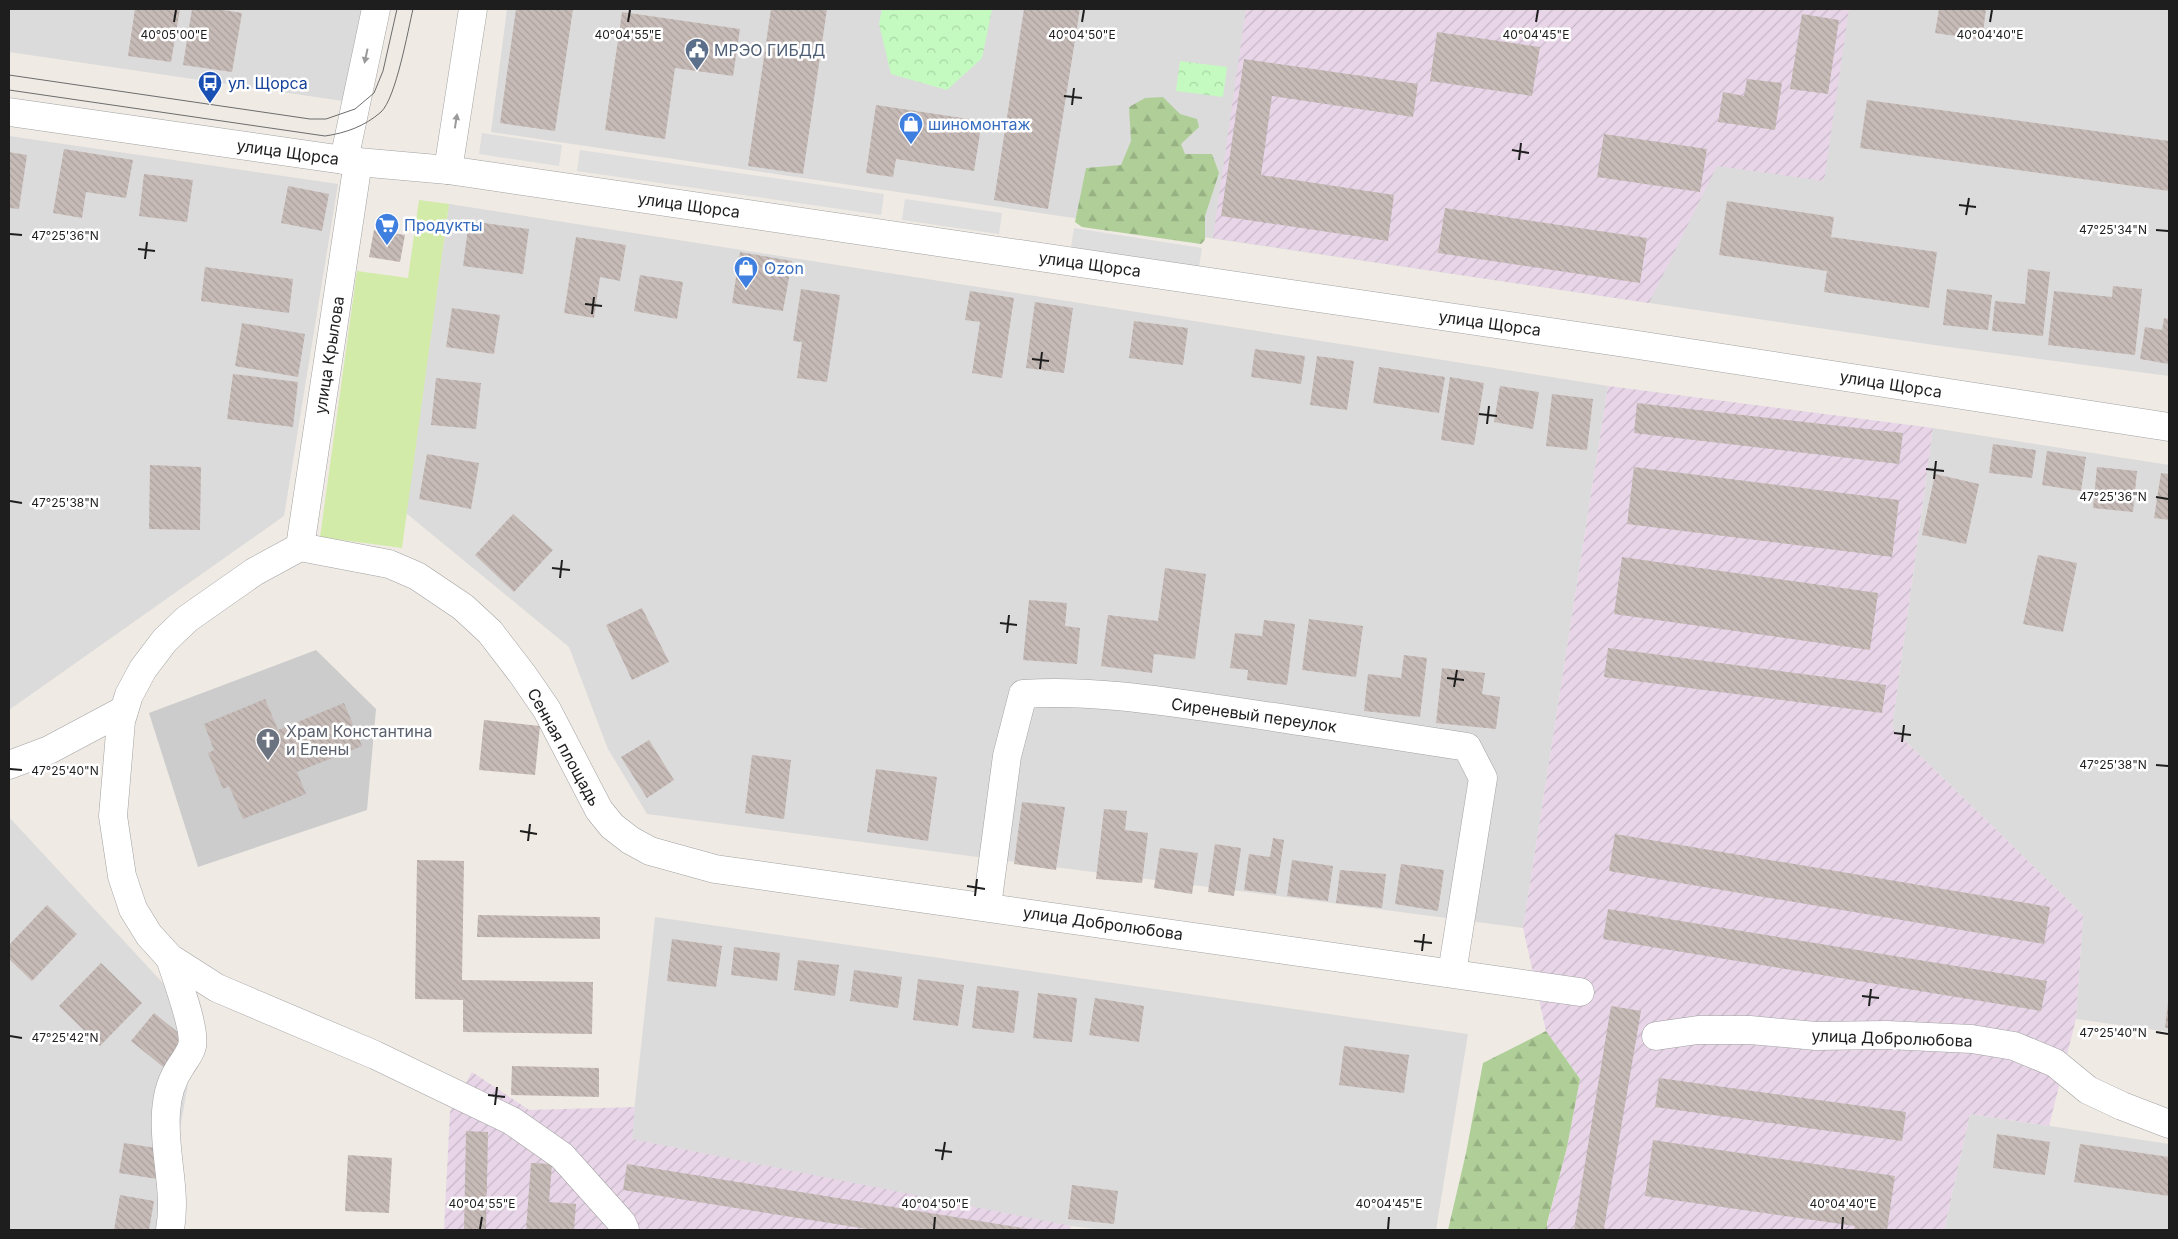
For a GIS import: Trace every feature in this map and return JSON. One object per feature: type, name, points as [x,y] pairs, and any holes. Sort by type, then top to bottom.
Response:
[{"type":"street","name":"улица Крылова","points":[[300,547],[351,161],[376,9]]},
{"type":"street","points":[[448,170],[473,9]]},
{"type":"street","name":"улица Щорса","points":[[9,112],[351,161],[448,170],[1625,343],[2169,427]]},
{"type":"street","points":[[300,547],[254,572],[187,619],[165,640],[143,669],[124,710],[117,752],[113,816],[122,876],[133,909],[150,935],[170,958],[217,988],[375,1055],[512,1120],[562,1156],[622,1223],[625,1230]]},
{"type":"street","name":"Сенная площадь","points":[[300,547],[389,564],[417,576],[463,607],[490,632],[523,675],[547,710],[599,810],[612,826],[630,840]]},
{"type":"street","name":"Сиреневый переулок","points":[[988,906],[1007,756],[1023,694],[1062,692],[1127,697],[1274,716],[1467,748],[1483,778],[1452,974]]},
{"type":"street","points":[[9,765],[49,750],[124,710]]},
{"type":"street","name":"улица Добролюбова","points":[[630,840],[650,851],[715,869],[988,906],[1580,992]]},
{"type":"street","points":[[170,958],[191,1026],[193,1042],[188,1055],[171,1082],[166,1105],[165,1130],[173,1202],[170,1230]]},
{"type":"street","name":"улица Добролюбова","points":[[1656,1036],[1698,1030],[1750,1030],[1816,1036],[1887,1035],[1972,1039],[2014,1046],[2055,1063],[2088,1090],[2122,1106],[2169,1124]]},
{"type":"shaded area","points":[[9,9],[362,9],[343,101],[9,52]]},
{"type":"shaded area","points":[[507,9],[2169,9],[2169,376],[1934,345],[491,132]]},
{"type":"shaded area","points":[[1246,9],[1849,9],[1824,181],[1717,166],[1649,303],[1213,238]]},
{"type":"shaded area","points":[[482,133],[562,145],[559,166],[479,154]]},
{"type":"shaded area","points":[[9,136],[338,184],[284,516],[9,710]]},
{"type":"shaded area","points":[[580,150],[884,194],[881,215],[577,171]]},
{"type":"shaded area","points":[[905,199],[1002,213],[999,234],[902,220]]},
{"type":"shaded area","points":[[449,204],[1608,386],[1523,928],[647,814],[608,749],[569,647],[406,513]]},
{"type":"shaded area","points":[[1074,228],[1202,248],[1199,267],[1071,247]]},
{"type":"shaded area","points":[[1608,386],[1933,428],[1892,728],[2083,915],[2076,1019],[2049,1126],[1970,1114],[1944,1230],[1547,1230],[1567,1147],[1580,1079],[1546,1031],[1523,928]]},
{"type":"shaded area","points":[[1933,428],[2169,465],[2169,1032],[2076,1019],[2083,915],[1892,728]]},
{"type":"shaded area","name":"Храм Константина и Елены","points":[[316,650],[376,709],[367,810],[198,867],[149,713]]},
{"type":"shaded area","points":[[9,817],[199,1022],[162,1230],[9,1230]]},
{"type":"shaded area","points":[[655,917],[1468,1034],[1436,1230],[1104,1230],[1055,1224],[631,1139]]},
{"type":"shaded area","points":[[472,1072],[529,1110],[635,1107],[632,1139],[1071,1226],[1070,1230],[444,1230],[450,1112]]},
{"type":"shaded area","points":[[1970,1114],[2169,1144],[2169,1230],[1944,1230]]},
{"type":"green space","points":[[882,9],[992,9],[982,58],[947,90],[891,74],[879,24]]},
{"type":"green space","points":[[1180,61],[1227,67],[1223,97],[1176,91]]},
{"type":"green space","points":[[1163,97],[1180,114],[1197,119],[1199,127],[1181,144],[1185,154],[1212,154],[1219,173],[1205,216],[1205,240],[1201,244],[1082,227],[1075,222],[1086,168],[1121,165],[1131,141],[1129,107],[1145,98]]},
{"type":"green space","points":[[419,200],[449,204],[402,548],[320,537],[357,271],[408,278]]},
{"type":"green space","points":[[1546,1031],[1580,1079],[1567,1147],[1547,1223],[1547,1230],[1448,1230],[1466,1153],[1483,1063]]},
{"type":"building","points":[[135,9],[180,9],[171,62],[128,56]]},
{"type":"building","points":[[192,9],[217,9],[242,13],[232,72],[183,65]]},
{"type":"building","points":[[516,9],[573,9],[555,131],[500,123]]},
{"type":"building","points":[[771,9],[827,9],[803,174],[748,166]]},
{"type":"building","points":[[1024,9],[1080,9],[1048,209],[994,200]]},
{"type":"building","points":[[1939,9],[1986,9],[1982,40],[1935,33]]},
{"type":"building","points":[[622,12],[740,29],[733,76],[675,68],[665,139],[605,130]]},
{"type":"building","points":[[1802,14],[1839,20],[1828,94],[1790,89]]},
{"type":"building","points":[[1437,32],[1540,47],[1532,96],[1430,81]]},
{"type":"building","points":[[1244,59],[1418,84],[1413,117],[1272,96],[1261,175],[1394,195],[1388,241],[1221,216]]},
{"type":"building","points":[[1747,79],[1782,83],[1775,130],[1718,122],[1723,92],[1744,96]]},
{"type":"building","points":[[1867,100],[2169,141],[2169,191],[1860,148]]},
{"type":"building","points":[[876,105],[982,121],[974,171],[896,159],[893,177],[866,173]]},
{"type":"building","points":[[1604,134],[1707,149],[1700,192],[1597,177]]},
{"type":"building","points":[[64,149],[133,160],[126,198],[86,192],[82,218],[53,213]]},
{"type":"building","points":[[9,152],[27,155],[19,209],[9,208]]},
{"type":"building","points":[[144,174],[193,180],[187,222],[139,216]]},
{"type":"building","points":[[288,186],[329,194],[322,231],[281,223]]},
{"type":"building","points":[[1727,201],[1834,217],[1831,237],[1937,252],[1929,308],[1824,292],[1827,271],[1719,255]]},
{"type":"building","points":[[1445,208],[1647,238],[1640,283],[1438,253]]},
{"type":"building","points":[[469,221],[529,229],[523,274],[463,266]]},
{"type":"building","name":"Продукты","points":[[374,230],[405,235],[400,262],[369,257]]},
{"type":"building","points":[[576,237],[626,245],[620,281],[600,277],[594,318],[564,313]]},
{"type":"building","points":[[740,252],[792,261],[783,311],[732,303]]},
{"type":"building","points":[[205,267],[293,279],[289,313],[201,301]]},
{"type":"building","points":[[2028,269],[2050,272],[2043,336],[1992,331],[1995,301],[2025,304]]},
{"type":"building","points":[[640,275],[683,282],[677,319],[634,311]]},
{"type":"building","points":[[2113,286],[2142,289],[2135,355],[2048,345],[2054,291],[2112,297]]},
{"type":"building","points":[[801,289],[840,295],[827,382],[797,378],[802,342],[793,341]]},
{"type":"building","points":[[1947,289],[1992,295],[1988,330],[1943,325]]},
{"type":"building","points":[[970,291],[1014,298],[1002,378],[972,373],[980,322],[965,320]]},
{"type":"building","points":[[1035,302],[1073,308],[1064,373],[1026,368]]},
{"type":"building","points":[[452,308],[500,315],[494,354],[446,347]]},
{"type":"building","points":[[2164,318],[2169,319],[2169,364],[2140,359],[2145,327],[2162,330]]},
{"type":"building","points":[[1134,321],[1188,328],[1183,365],[1129,358]]},
{"type":"building","points":[[242,323],[305,334],[298,377],[235,366]]},
{"type":"building","points":[[1255,349],[1305,356],[1301,384],[1251,377]]},
{"type":"building","points":[[1317,356],[1354,361],[1347,410],[1310,405]]},
{"type":"building","points":[[1379,367],[1445,377],[1439,413],[1373,403]]},
{"type":"building","points":[[233,374],[298,382],[293,427],[227,419]]},
{"type":"building","points":[[1450,377],[1484,383],[1474,445],[1441,440]]},
{"type":"building","points":[[436,378],[481,383],[476,429],[431,425]]},
{"type":"building","points":[[1500,386],[1539,392],[1533,429],[1494,422]]},
{"type":"building","points":[[1552,394],[1593,399],[1587,450],[1546,446]]},
{"type":"building","points":[[1637,403],[1903,433],[1899,464],[1634,433]]},
{"type":"building","points":[[1993,444],[2036,450],[2032,478],[1989,473]]},
{"type":"building","points":[[2047,451],[2086,457],[2081,491],[2042,485]]},
{"type":"building","points":[[427,454],[479,463],[471,509],[419,499]]},
{"type":"building","points":[[150,465],[201,467],[200,530],[149,529]]},
{"type":"building","points":[[1634,467],[1899,500],[1892,557],[1627,524]]},
{"type":"building","points":[[2097,467],[2137,471],[2133,512],[2093,508]]},
{"type":"building","points":[[2161,473],[2169,474],[2169,520],[2154,518]]},
{"type":"building","points":[[1935,474],[1979,484],[1966,544],[1922,535]]},
{"type":"building","points":[[513,514],[553,550],[514,592],[475,555]]},
{"type":"building","points":[[2038,555],[2077,563],[2063,632],[2023,624]]},
{"type":"building","points":[[1622,557],[1878,593],[1870,650],[1614,614]]},
{"type":"building","points":[[1165,568],[1206,574],[1195,659],[1154,654],[1152,673],[1101,666],[1108,615],[1158,621]]},
{"type":"building","points":[[1029,600],[1067,603],[1065,626],[1080,628],[1077,664],[1023,660]]},
{"type":"building","points":[[642,608],[669,662],[632,680],[606,625]]},
{"type":"building","points":[[1309,619],[1363,626],[1356,677],[1302,670]]},
{"type":"building","points":[[1264,620],[1295,624],[1287,685],[1247,680],[1248,670],[1230,668],[1235,633],[1262,636]]},
{"type":"building","points":[[1608,648],[1886,685],[1882,713],[1604,677]]},
{"type":"building","points":[[1404,655],[1427,658],[1420,717],[1364,711],[1368,674],[1401,678]]},
{"type":"building","points":[[1442,668],[1485,673],[1482,694],[1500,697],[1496,729],[1436,723]]},
{"type":"building","points":[[265,699],[278,730],[344,703],[362,746],[297,772],[306,794],[243,819],[229,786],[223,789],[208,753],[214,750],[204,724]]},
{"type":"building","points":[[484,720],[540,726],[535,775],[479,770]]},
{"type":"building","points":[[649,740],[674,780],[647,798],[621,757]]},
{"type":"building","points":[[752,755],[791,760],[784,819],[745,813]]},
{"type":"building","points":[[876,769],[937,777],[928,841],[867,832]]},
{"type":"building","points":[[1022,802],[1065,807],[1056,870],[1014,864]]},
{"type":"building","points":[[1104,809],[1127,811],[1125,830],[1148,833],[1142,883],[1096,879]]},
{"type":"building","points":[[1615,834],[2050,907],[2044,944],[1609,871]]},
{"type":"building","points":[[1273,838],[1284,840],[1276,894],[1244,890],[1249,854],[1270,857]]},
{"type":"building","points":[[1215,844],[1241,848],[1234,896],[1208,892]]},
{"type":"building","points":[[1160,848],[1198,853],[1192,894],[1154,888]]},
{"type":"building","points":[[417,860],[464,861],[462,980],[593,982],[592,1034],[463,1032],[463,1000],[415,999]]},
{"type":"building","points":[[1292,860],[1333,866],[1328,901],[1287,896]]},
{"type":"building","points":[[1401,864],[1444,870],[1438,911],[1395,904]]},
{"type":"building","points":[[1340,870],[1386,874],[1382,908],[1336,903]]},
{"type":"building","points":[[47,905],[77,934],[32,981],[9,959],[9,945]]},
{"type":"building","points":[[1608,909],[2047,981],[2041,1011],[1603,939]]},
{"type":"building","points":[[478,915],[600,917],[600,939],[477,937]]},
{"type":"building","points":[[672,939],[722,946],[716,987],[667,981]]},
{"type":"building","points":[[734,947],[780,953],[777,981],[731,975]]},
{"type":"building","points":[[798,960],[839,965],[835,996],[794,990]]},
{"type":"building","points":[[101,963],[142,1003],[100,1046],[59,1006]]},
{"type":"building","points":[[854,970],[902,977],[898,1008],[850,1001]]},
{"type":"building","points":[[918,979],[964,985],[958,1026],[913,1020]]},
{"type":"building","points":[[977,986],[1019,991],[1014,1033],[972,1028]]},
{"type":"building","points":[[1038,993],[1077,998],[1072,1042],[1033,1038]]},
{"type":"building","points":[[1095,998],[1144,1006],[1139,1042],[1089,1035]]},
{"type":"building","points":[[2168,1003],[2169,1028],[2165,1028]]},
{"type":"building","points":[[1611,1006],[1641,1011],[1604,1228],[1611,1230],[1574,1230]]},
{"type":"building","points":[[154,1013],[190,1042],[167,1070],[131,1041]]},
{"type":"building","points":[[1344,1046],[1409,1055],[1404,1093],[1339,1085]]},
{"type":"building","points":[[512,1066],[599,1068],[599,1097],[511,1095]]},
{"type":"building","points":[[1659,1078],[1906,1112],[1902,1141],[1655,1107]]},
{"type":"building","points":[[466,1131],[488,1132],[486,1230],[464,1230]]},
{"type":"building","points":[[1997,1134],[2050,1142],[2045,1175],[1993,1168]]},
{"type":"building","points":[[1653,1140],[1895,1176],[1887,1230],[1854,1230],[1855,1226],[1645,1196]]},
{"type":"building","points":[[124,1143],[162,1149],[157,1179],[119,1173]]},
{"type":"building","points":[[2080,1144],[2169,1157],[2169,1196],[2074,1182]]},
{"type":"building","points":[[348,1155],[392,1158],[389,1213],[345,1211]]},
{"type":"building","points":[[531,1163],[552,1164],[549,1202],[576,1204],[574,1230],[526,1230]]},
{"type":"building","points":[[627,1164],[1029,1230],[873,1230],[623,1190]]},
{"type":"building","points":[[1072,1185],[1118,1191],[1114,1224],[1068,1219]]},
{"type":"building","points":[[120,1195],[154,1201],[149,1230],[114,1230]]},
{"type":"tram line","points":[[9,75],[310,119],[326,119],[355,109],[374,93],[383,71],[397,9]]},
{"type":"tram line","points":[[9,90],[325,136],[333,135],[355,128],[381,112],[392,93],[413,9]]},
{"type":"place","name":"МРЭО ГИБДД","points":[[697,71]]},
{"type":"place","name":"ул. Щорса","points":[[210,104]]},
{"type":"place","name":"шиномонтаж","points":[[911,145]]},
{"type":"place","name":"Продукты","points":[[387,246]]},
{"type":"place","name":"Ozon","points":[[746,289]]},
{"type":"place","name":"Храм Константина и Елены","points":[[268,761]]}]
